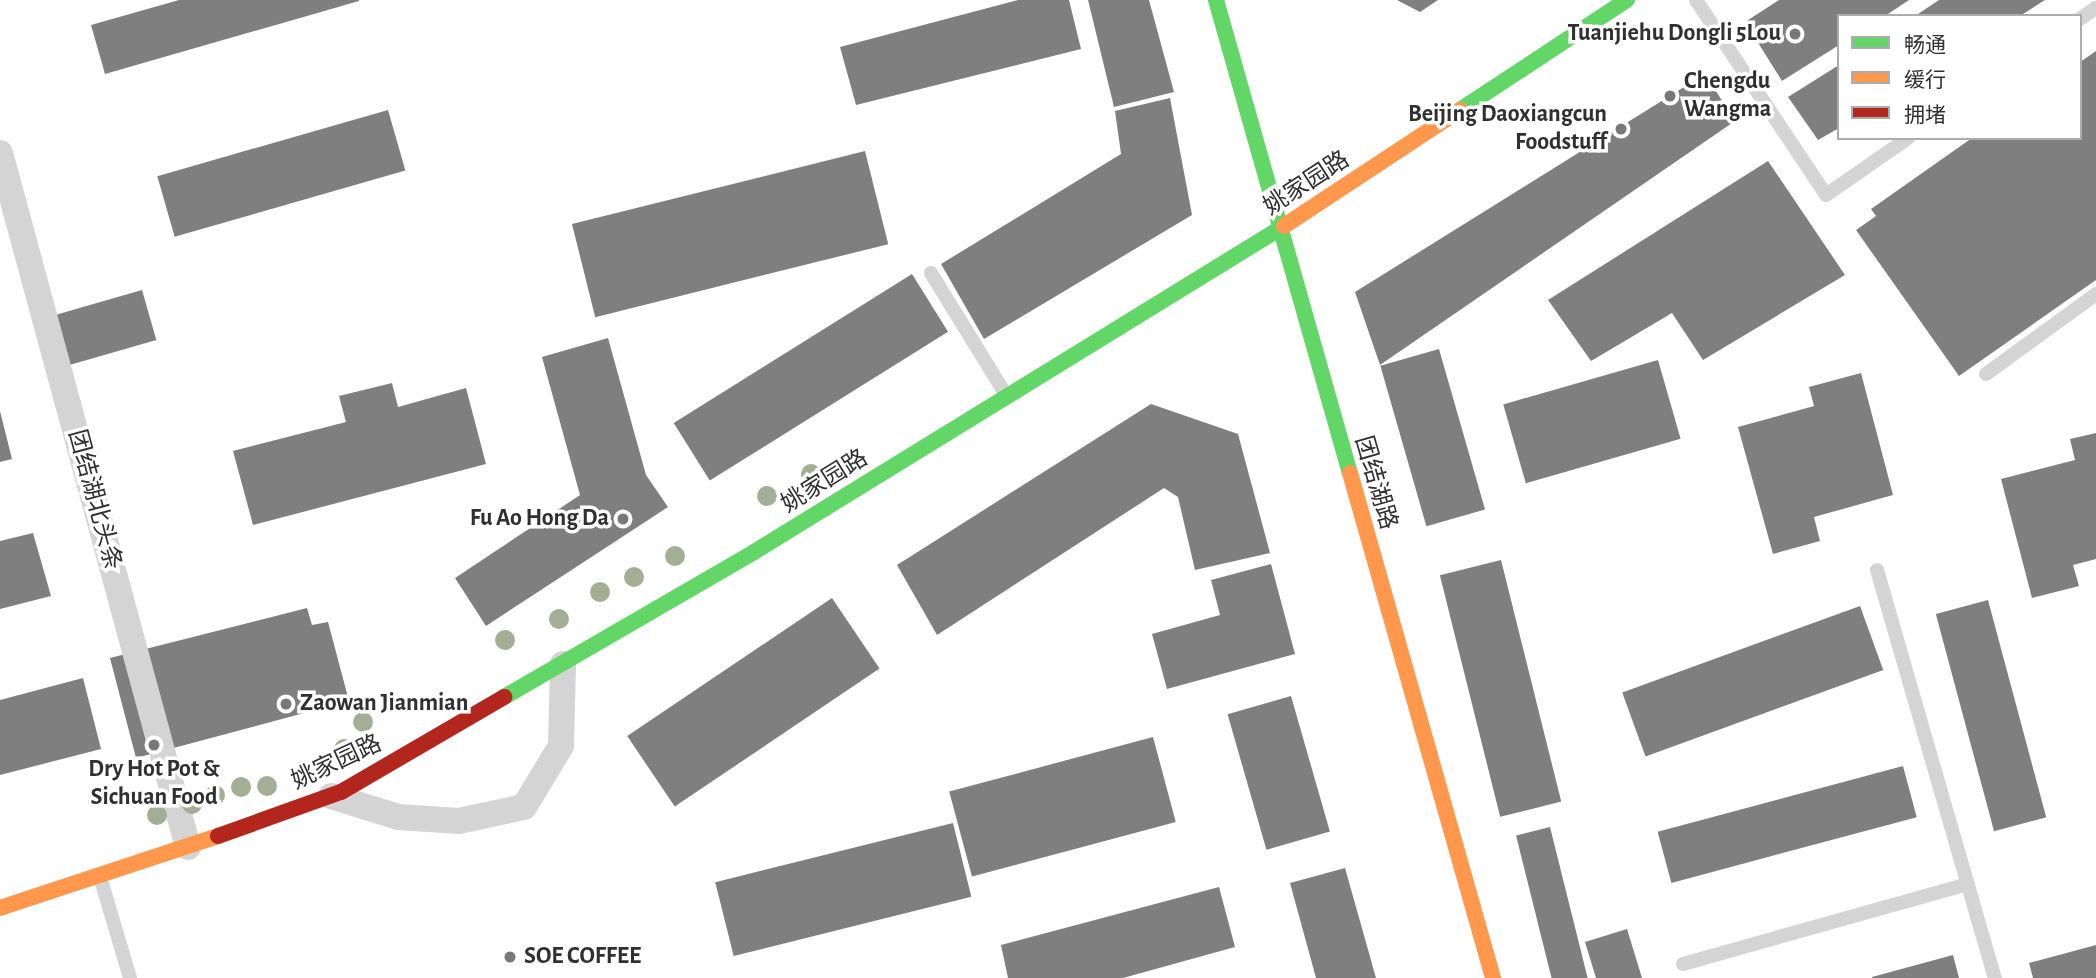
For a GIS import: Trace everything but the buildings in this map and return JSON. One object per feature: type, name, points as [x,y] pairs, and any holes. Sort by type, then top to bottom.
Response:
[{"type":"street","name":"团结湖路","points":[[1216,0],[1493,978]]},
{"type":"street","name":"姚家园路","points":[[0,908],[101,878],[331,796],[754,552],[1279,230],[1627,0]]},
{"type":"street","name":"团结湖北头条","points":[[0,153],[188,847]]},
{"type":"street","points":[[331,796],[398,817],[459,821],[524,807],[561,746],[563,664]]},
{"type":"lane","points":[[1696,0],[1826,195],[1905,140]]},
{"type":"lane","points":[[931,274],[1007,396]]},
{"type":"lane","points":[[1986,374],[2096,294]]},
{"type":"lane","points":[[1877,570],[1995,978]]},
{"type":"lane","points":[[101,878],[130,978]]},
{"type":"lane","points":[[1683,964],[1968,884]]},
{"type":"traffic: fast","points":[[1216,0],[1350,473]]},
{"type":"traffic: fast","points":[[1460,110],[1627,0]]},
{"type":"traffic: fast","points":[[504,697],[754,552],[1284,226]]},
{"type":"traffic: slow","points":[[1284,226],[1460,110]]},
{"type":"traffic: slow","points":[[1350,473],[1493,978]]},
{"type":"traffic: slow","points":[[0,908],[218,836]]},
{"type":"traffic: jam","points":[[218,836],[341,792],[504,697]]},
{"type":"place","name":"Tuanjiehu Dongli 5Lou","points":[[1795,34]]},
{"type":"place","name":"Chengdu Wangma","points":[[1670,96]]},
{"type":"place","name":"Beijing Daoxiangcun Foodstuff","points":[[1621,129]]},
{"type":"place","name":"Fu Ao Hong Da","points":[[623,519]]},
{"type":"place","name":"Zaowan Jianmian","points":[[286,704]]},
{"type":"place","name":"Dry Hot Pot & Sichuan Food","points":[[154,745]]},
{"type":"place","name":"SOE COFFEE","points":[[510,957]]}]
